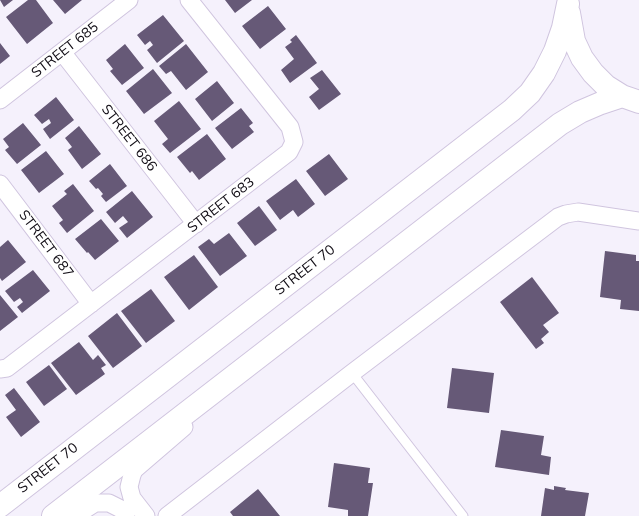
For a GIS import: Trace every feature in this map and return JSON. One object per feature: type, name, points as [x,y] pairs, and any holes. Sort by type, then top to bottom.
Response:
[{"type":"main road","points":[[568,2],[574,41],[582,58],[593,73],[606,86],[630,99]]},
{"type":"main road","name":"STREET 70","points":[[0,506],[512,110],[530,92],[547,67],[555,51],[563,28],[568,2]]},
{"type":"main road","points":[[53,516],[560,124],[594,106],[630,99]]},
{"type":"street","name":"STREET 685","points":[[0,100],[130,0]]},
{"type":"street","name":"STREET 683","points":[[0,369],[7,368],[289,152],[294,142],[290,126],[189,0]]},
{"type":"street","name":"STREET 686","points":[[62,52],[196,224]]},
{"type":"street","name":"STREET 687","points":[[0,184],[91,304]]},
{"type":"street","points":[[167,516],[352,373],[558,217],[578,212],[639,221]]},
{"type":"street","points":[[146,516],[132,498],[129,487],[134,470],[224,392],[248,366]]},
{"type":"street","points":[[75,516],[95,503],[108,503],[121,509],[126,516]]},
{"type":"lane","points":[[352,373],[463,516]]},
{"type":"building","points":[[0,0],[13,0],[4,7]]},
{"type":"building","points":[[28,0],[36,0],[53,23],[27,44],[6,17]]},
{"type":"building","points":[[53,0],[82,0],[65,14]]},
{"type":"building","points":[[225,0],[252,0],[235,13]]},
{"type":"building","points":[[268,6],[286,29],[260,49],[242,26]]},
{"type":"building","points":[[163,15],[184,41],[157,63],[147,50],[153,45],[150,41],[145,45],[137,35]]},
{"type":"building","points":[[296,35],[317,63],[290,83],[281,70],[294,59],[285,47],[292,42],[290,40]]},
{"type":"building","points":[[0,43],[10,56],[0,64]]},
{"type":"building","points":[[125,44],[144,68],[122,85],[110,71],[113,69],[106,60]]},
{"type":"building","points":[[186,44],[208,72],[186,90],[171,71],[166,74],[159,66]]},
{"type":"building","points":[[153,69],[172,93],[144,114],[126,91]]},
{"type":"building","points":[[322,70],[341,94],[319,110],[309,97],[319,89],[310,78]]},
{"type":"building","points":[[217,81],[234,103],[212,121],[195,99]]},
{"type":"building","points":[[56,97],[74,120],[50,139],[43,129],[51,123],[49,119],[42,124],[34,115]]},
{"type":"building","points":[[179,101],[201,129],[170,153],[162,144],[168,139],[154,121]]},
{"type":"building","points":[[241,108],[253,123],[249,126],[254,132],[232,149],[215,128]]},
{"type":"building","points":[[23,123],[41,145],[17,164],[5,150],[9,147],[3,139]]},
{"type":"building","points":[[79,126],[101,154],[82,169],[68,150],[72,147],[65,138]]},
{"type":"building","points":[[207,134],[226,159],[199,180],[192,171],[190,173],[177,157]]},
{"type":"building","points":[[46,151],[64,174],[39,193],[21,170]]},
{"type":"building","points":[[329,154],[348,179],[325,196],[306,171]]},
{"type":"building","points":[[110,164],[127,186],[106,202],[101,196],[103,194],[89,181]]},
{"type":"building","points":[[296,179],[315,204],[298,217],[293,210],[280,220],[266,201]]},
{"type":"building","points":[[73,184],[94,211],[67,233],[59,223],[63,220],[52,206],[67,194],[64,191]]},
{"type":"building","points":[[132,191],[153,217],[127,238],[119,228],[128,222],[123,216],[115,223],[106,212]]},
{"type":"building","points":[[259,206],[277,230],[255,246],[237,223]]},
{"type":"building","points":[[101,219],[119,241],[95,260],[75,239]]},
{"type":"building","points":[[229,233],[247,256],[220,276],[198,247],[209,239],[214,244]]},
{"type":"building","points":[[8,240],[26,262],[2,281],[0,278],[0,247]]},
{"type":"building","points":[[605,251],[636,255],[636,261],[639,261],[639,311],[620,309],[621,300],[600,297]]},
{"type":"building","points":[[194,255],[218,287],[189,310],[164,277]]},
{"type":"building","points":[[33,270],[50,291],[22,313],[17,307],[23,302],[20,298],[14,302],[5,291]]},
{"type":"building","points":[[532,277],[559,313],[543,325],[549,332],[541,339],[544,343],[536,349],[500,302]]},
{"type":"building","points":[[151,289],[175,321],[146,343],[121,311]]},
{"type":"building","points":[[0,295],[18,317],[0,331]]},
{"type":"building","points":[[117,313],[142,346],[113,368],[88,336]]},
{"type":"building","points":[[79,342],[93,360],[98,355],[106,365],[101,368],[105,374],[76,395],[51,363]]},
{"type":"building","points":[[49,365],[67,389],[44,406],[26,382]]},
{"type":"building","points":[[452,368],[494,373],[489,413],[447,408]]},
{"type":"building","points":[[14,388],[40,422],[21,437],[6,417],[16,410],[5,395]]},
{"type":"building","points":[[501,430],[544,436],[541,455],[551,457],[549,475],[495,467]]},
{"type":"building","points":[[334,463],[370,468],[368,483],[373,483],[368,516],[348,516],[348,510],[328,507]]},
{"type":"building","points":[[554,486],[566,488],[565,490],[589,493],[585,516],[541,516],[545,488],[554,490]]},
{"type":"building","points":[[258,489],[280,516],[233,516],[230,512]]}]
